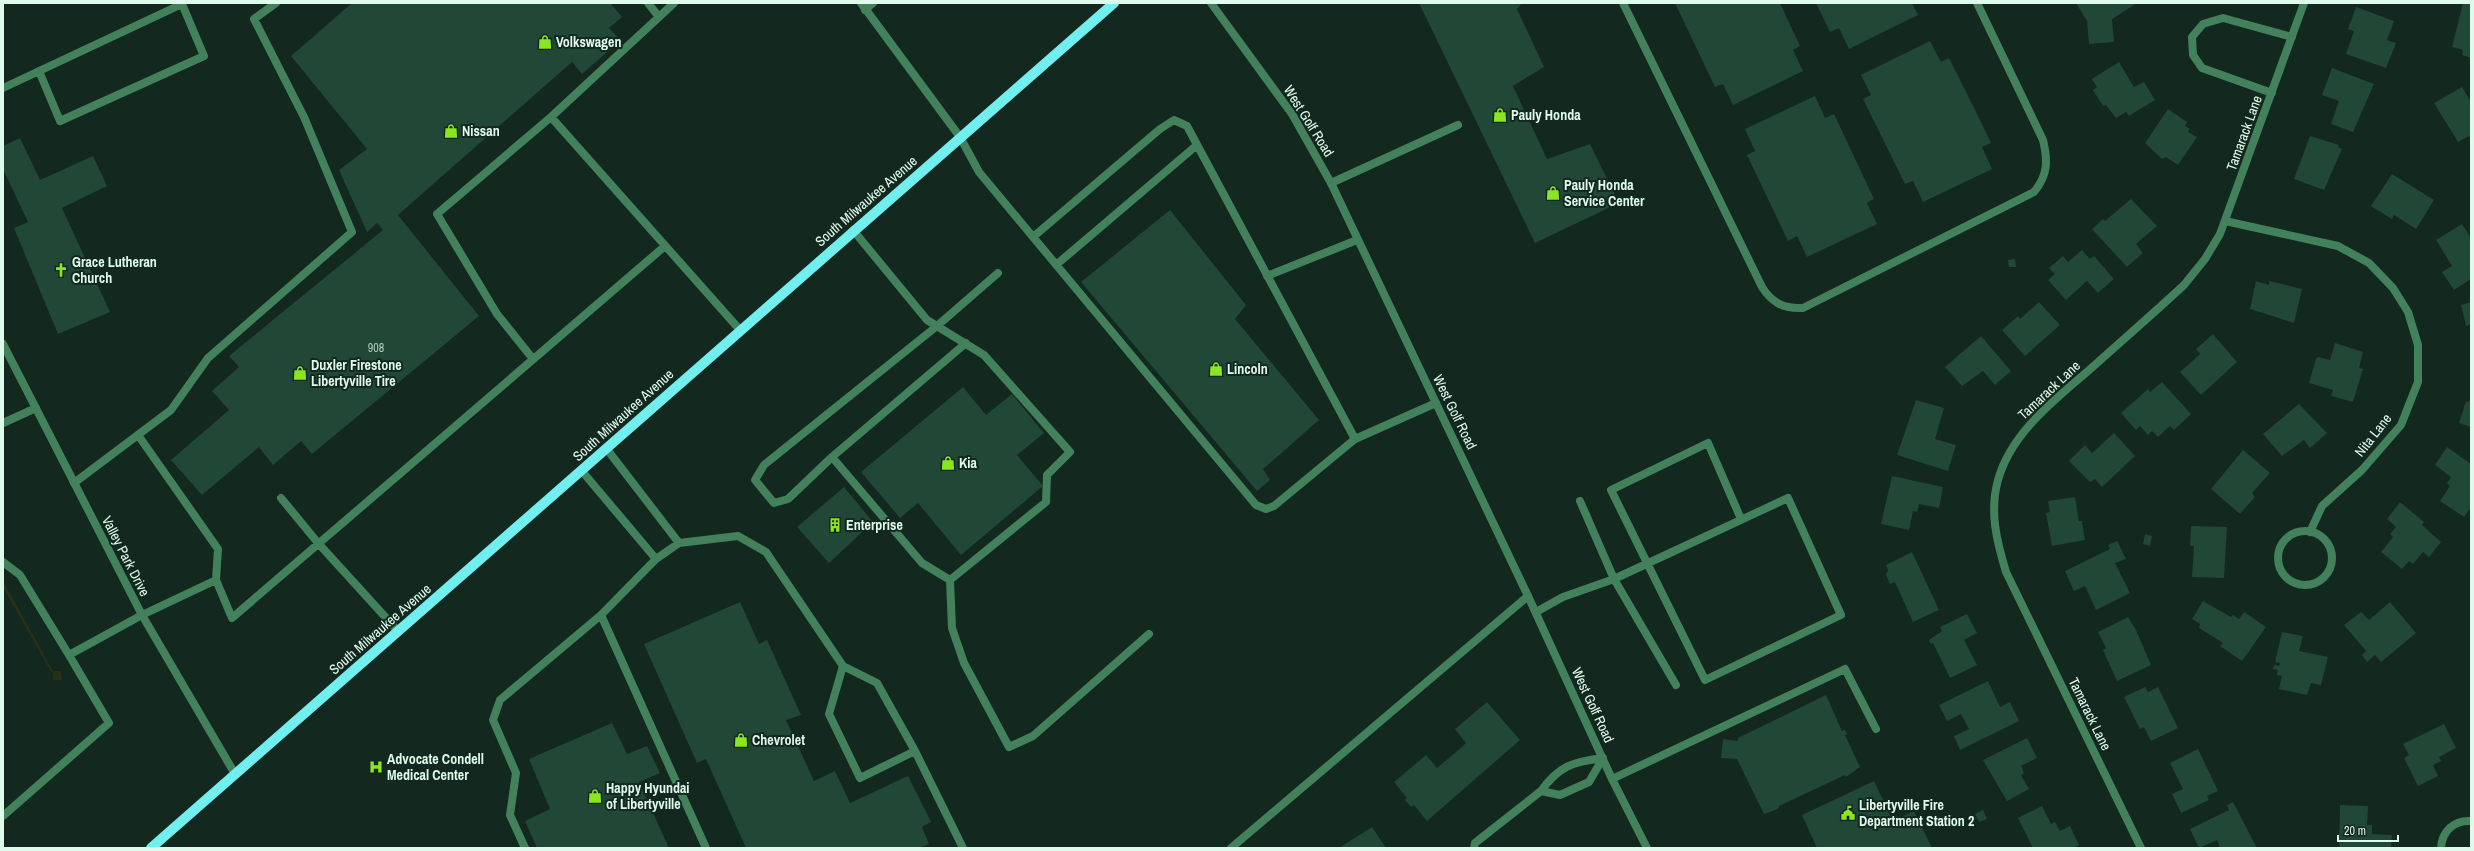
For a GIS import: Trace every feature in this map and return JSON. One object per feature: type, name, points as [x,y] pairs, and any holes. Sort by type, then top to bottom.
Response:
[{"type":"main road","name":"South Milwaukee Avenue","points":[[151,848],[853,230],[1114,3]]},
{"type":"street","points":[[74,483],[171,410],[208,358],[352,232],[304,117],[254,19],[276,3]]},
{"type":"street","points":[[648,3],[659,17]]},
{"type":"street","points":[[533,359],[498,314],[437,214],[551,117],[674,3]]},
{"type":"street","points":[[873,3],[863,7],[960,137],[979,172],[1256,505],[1266,509],[1274,506],[1355,439],[1436,403]]},
{"type":"street","name":"West Golf Road","points":[[1211,3],[1292,114],[1330,183],[1536,612],[1612,779],[1647,848]]},
{"type":"street","points":[[1623,3],[1762,287],[1769,299],[1782,306],[1792,308],[1803,308],[1936,242],[2034,192],[2042,183],[2048,159],[2044,140],[1977,3]]},
{"type":"street","name":"Tamarack Lane","points":[[2141,848],[2006,572],[1995,537],[1994,510],[1998,480],[2011,449],[2033,420],[2184,285],[2205,259],[2225,221],[2304,3]]},
{"type":"street","points":[[3,88],[39,71],[182,4],[204,56],[60,121],[39,71]]},
{"type":"street","points":[[2272,93],[2202,68],[2193,55],[2192,37],[2203,24],[2223,18],[2292,37]]},
{"type":"street","points":[[551,117],[740,330]]},
{"type":"street","points":[[1033,237],[1160,129],[1174,120],[1187,126],[1355,439]]},
{"type":"street","points":[[1330,183],[1458,125]]},
{"type":"street","points":[[1056,265],[1197,145]]},
{"type":"street","name":"Nita Lane","points":[[2225,221],[2338,246],[2369,263],[2393,288],[2408,312],[2418,344],[2418,382],[2401,425],[2362,470],[2322,506],[2310,532]]},
{"type":"street","points":[[853,230],[927,320],[984,355],[1070,452],[1047,475],[1046,502],[950,580]]},
{"type":"street","points":[[1267,276],[1357,240]]},
{"type":"street","points":[[138,435],[218,549],[216,580],[232,618],[665,246]]},
{"type":"street","points":[[966,343],[832,457],[788,499],[774,503],[755,480],[764,465],[937,326],[998,273]]},
{"type":"street","name":"Valley Park Drive","points":[[3,344],[142,615],[235,774]]},
{"type":"street","points":[[3,423],[36,408]]},
{"type":"street","points":[[1536,612],[1563,597],[1614,578],[1647,563],[1741,520],[1788,498],[1841,615],[1705,680],[1647,563],[1611,490],[1708,443],[1741,520]]},
{"type":"street","points":[[606,448],[679,543]]},
{"type":"street","points":[[832,457],[922,563],[950,580]]},
{"type":"street","points":[[581,470],[656,559]]},
{"type":"street","points":[[281,498],[318,543],[398,631]]},
{"type":"street","points":[[1580,501],[1614,578],[1676,685]]},
{"type":"street","points":[[2297,532],[2310,532],[2322,537],[2328,544],[2332,561],[2325,577],[2313,584],[2300,585],[2284,576],[2279,563],[2279,550],[2289,536],[2297,532]]},
{"type":"street","points":[[525,848],[510,815],[516,773],[492,720],[500,700],[600,615],[656,559],[679,543],[738,536],[766,552],[843,666],[877,683],[916,750],[962,848]]},
{"type":"street","points":[[3,562],[20,575],[69,655],[108,723],[3,816]]},
{"type":"street","points":[[69,655],[142,615],[216,580]]},
{"type":"street","points":[[950,580],[952,628],[964,663],[1009,747],[1033,736],[1149,634]]},
{"type":"street","points":[[1231,848],[1528,596]]},
{"type":"street","points":[[600,615],[706,848]]},
{"type":"street","points":[[843,666],[829,714],[860,778],[916,750]]},
{"type":"street","points":[[1612,779],[1845,669],[1876,729]]},
{"type":"street","points":[[1474,848],[1475,843],[1541,792],[1552,777],[1577,761],[1603,758]]},
{"type":"street","points":[[1541,792],[1560,796],[1590,782],[1603,758]]},
{"type":"street","points":[[2441,848],[2443,838],[2448,829],[2455,824],[2471,821]]},
{"type":"green space","points":[[3,581],[53,671],[61,671],[62,680],[53,680],[53,672],[51,672],[3,587]]},
{"type":"building","points":[[352,3],[610,3],[622,17],[609,28],[621,40],[582,74],[572,62],[398,215],[479,316],[312,454],[301,441],[273,465],[259,447],[202,495],[171,460],[229,410],[212,391],[239,367],[229,356],[383,230],[377,223],[367,232],[339,170],[367,149],[291,56]]},
{"type":"building","name":"Pauly Honda","points":[[1419,3],[1522,3],[1517,9],[1544,67],[1513,86],[1547,159],[1590,144],[1619,203],[1535,243]]},
{"type":"building","points":[[1675,3],[1780,3],[1800,46],[1793,50],[1803,71],[1733,105],[1723,84],[1715,87]]},
{"type":"building","points":[[1816,3],[1912,3],[1918,15],[1849,49],[1839,28],[1830,32]]},
{"type":"building","points":[[2076,3],[2137,3],[2112,19],[2114,42],[2089,44],[2087,21]]},
{"type":"building","points":[[2463,3],[2471,4],[2471,58],[2462,55],[2463,50],[2452,47]]},
{"type":"building","points":[[2356,7],[2394,21],[2387,40],[2396,43],[2386,68],[2346,54],[2354,31],[2348,29]]},
{"type":"building","points":[[1930,41],[1941,62],[1949,58],[1979,118],[1991,143],[1982,147],[1992,169],[1923,202],[1913,181],[1905,184],[1863,99],[1871,95],[1861,75]]},
{"type":"building","points":[[2119,62],[2134,87],[2144,82],[2155,100],[2129,116],[2126,112],[2116,118],[2106,105],[2103,106],[2093,90],[2097,87],[2092,79]]},
{"type":"building","points":[[2332,68],[2374,84],[2353,132],[2331,124],[2339,101],[2322,95]]},
{"type":"building","points":[[2462,87],[2471,102],[2471,140],[2469,136],[2458,142],[2434,103]]},
{"type":"building","points":[[1815,96],[1825,118],[1834,114],[1874,199],[1867,203],[1877,224],[1807,257],[1797,236],[1788,241],[1747,155],[1755,151],[1745,129]]},
{"type":"building","points":[[2168,109],[2187,122],[2185,126],[2190,129],[2188,132],[2197,137],[2178,165],[2166,157],[2162,159],[2145,143]]},
{"type":"building","points":[[2310,136],[2339,145],[2338,147],[2342,149],[2324,190],[2294,179]]},
{"type":"building","name":"Grace Lutheran Church","points":[[20,138],[40,180],[93,156],[107,186],[62,208],[110,312],[58,334],[14,228],[28,222],[3,169],[3,146]]},
{"type":"building","points":[[2392,174],[2434,200],[2416,229],[2394,215],[2392,219],[2371,206]]},
{"type":"building","points":[[2131,199],[2157,226],[2136,244],[2143,253],[2127,267],[2092,229],[2103,219],[2105,221]]},
{"type":"building","name":"Lincoln","points":[[1170,210],[1246,305],[1235,319],[1319,420],[1263,469],[1270,480],[1257,491],[1081,282]]},
{"type":"building","points":[[2462,224],[2471,238],[2471,279],[2454,290],[2442,272],[2452,266],[2436,240]]},
{"type":"building","points":[[2082,250],[2090,259],[2094,256],[2114,279],[2098,293],[2087,281],[2066,300],[2048,280],[2055,274],[2049,268],[2063,256],[2068,262]]},
{"type":"building","points":[[2015,259],[2016,267],[2009,267],[2008,260]]},
{"type":"building","points":[[2256,281],[2269,285],[2269,281],[2302,289],[2294,323],[2250,309]]},
{"type":"building","points":[[2039,302],[2060,325],[2025,356],[2002,330],[2018,316],[2020,319]]},
{"type":"building","points":[[2471,302],[2471,324],[2466,326],[2461,305]]},
{"type":"building","points":[[2213,334],[2237,362],[2201,395],[2180,372],[2200,354],[2196,349]]},
{"type":"building","points":[[1981,336],[2011,371],[1995,385],[1983,371],[1962,386],[1945,367]]},
{"type":"building","points":[[2335,343],[2363,352],[2359,368],[2363,369],[2353,402],[2331,396],[2333,390],[2309,383],[2316,359],[2318,357],[2330,360]]},
{"type":"building","points":[[2162,382],[2191,414],[2174,430],[2170,426],[2158,437],[2152,431],[2148,435],[2140,426],[2136,430],[2121,413],[2148,389],[2150,392]]},
{"type":"building","name":"Kia","points":[[963,387],[986,415],[1012,394],[1044,433],[1017,455],[1043,486],[961,555],[918,503],[900,518],[861,472]]},
{"type":"building","points":[[2471,395],[2471,427],[2459,423],[2466,401],[2469,402]]},
{"type":"building","points":[[1916,400],[1944,408],[1935,439],[1956,445],[1948,471],[1897,455]]},
{"type":"building","points":[[2299,404],[2327,433],[2310,448],[2304,440],[2282,456],[2263,434]]},
{"type":"building","points":[[2114,433],[2135,456],[2102,487],[2095,479],[2090,482],[2069,461],[2085,445],[2092,453]]},
{"type":"building","points":[[2447,447],[2471,464],[2471,507],[2464,517],[2440,501],[2450,486],[2447,483],[2451,477],[2435,465]]},
{"type":"building","points":[[2243,450],[2270,473],[2252,493],[2255,497],[2240,514],[2211,489]]},
{"type":"building","points":[[1892,476],[1943,487],[1939,508],[1919,504],[1917,512],[1913,511],[1909,530],[1881,524]]},
{"type":"building","name":"Enterprise","points":[[844,487],[873,522],[829,563],[797,527]]},
{"type":"building","points":[[2075,497],[2079,521],[2082,521],[2085,540],[2052,546],[2046,513],[2050,512],[2048,501]]},
{"type":"building","points":[[2400,502],[2424,522],[2422,525],[2441,542],[2429,557],[2423,552],[2413,564],[2409,561],[2402,569],[2381,552],[2393,537],[2390,534],[2396,527],[2387,519]]},
{"type":"building","points":[[2191,526],[2227,527],[2224,578],[2192,577],[2194,546],[2190,546]]},
{"type":"building","points":[[2145,534],[2152,536],[2150,546],[2143,544]]},
{"type":"building","points":[[2117,541],[2126,559],[2115,563],[2130,593],[2096,610],[2085,586],[2074,591],[2065,571],[2110,549],[2108,545]]},
{"type":"building","points":[[1912,552],[1939,610],[1913,622],[1895,582],[1890,584],[1886,575],[1888,570],[1886,565]]},
{"type":"building","points":[[2203,601],[2231,617],[2233,615],[2239,619],[2244,612],[2266,627],[2242,661],[2220,646],[2223,643],[2199,628],[2200,624],[2192,619]]},
{"type":"building","name":"Chevrolet","points":[[740,602],[759,644],[767,640],[801,715],[786,720],[814,781],[835,771],[850,803],[908,776],[931,822],[922,827],[929,844],[919,848],[746,848],[706,759],[697,763],[644,644]]},
{"type":"building","points":[[2390,602],[2416,633],[2381,662],[2375,655],[2367,662],[2362,655],[2366,651],[2344,625],[2361,612],[2369,620]]},
{"type":"building","points":[[1967,614],[1977,633],[1964,640],[1977,665],[1950,678],[1933,643],[1931,644],[1929,640],[1942,631],[1940,627]]},
{"type":"building","points":[[2128,617],[2136,630],[2151,665],[2117,681],[2103,650],[2106,648],[2098,632]]},
{"type":"building","points":[[2282,632],[2303,636],[2299,651],[2328,657],[2321,685],[2311,683],[2307,695],[2279,689],[2282,676],[2277,675],[2278,670],[2273,669],[2274,665],[2279,666],[2280,663],[2275,662]]},
{"type":"building","points":[[1988,681],[2000,707],[2010,702],[2019,721],[1960,750],[1954,736],[1969,729],[1961,714],[1947,721],[1939,705]]},
{"type":"building","points":[[2145,687],[2148,692],[2158,687],[2178,728],[2151,741],[2144,727],[2140,729],[2124,697]]},
{"type":"building","points":[[1826,695],[1842,731],[1845,730],[1847,734],[1845,735],[1860,767],[1846,777],[1845,775],[1779,806],[1778,809],[1764,814],[1737,759],[1721,758],[1723,739],[1738,741],[1738,738]]},
{"type":"building","points":[[1487,702],[1520,740],[1427,821],[1414,805],[1411,807],[1405,800],[1407,798],[1394,782],[1426,755],[1437,768],[1462,747],[1466,743],[1455,729]]},
{"type":"building","name":"Happy Hyundai of Libertyville","points":[[612,723],[627,754],[647,746],[660,773],[639,782],[669,848],[537,848],[525,821],[550,809],[529,759]]},
{"type":"building","points":[[2444,724],[2456,748],[2439,757],[2441,761],[2433,765],[2438,776],[2418,786],[2404,758],[2409,755],[2403,744]]},
{"type":"building","points":[[2027,738],[2037,758],[2021,766],[2024,773],[2021,775],[2029,789],[2007,801],[1983,760]]},
{"type":"building","points":[[2198,749],[2218,791],[2207,796],[2209,800],[2181,813],[2172,794],[2183,789],[2170,763]]},
{"type":"building","name":"Libertyville Fire Department Station 2","points":[[1874,781],[1893,821],[1914,811],[1932,848],[1817,848],[1802,815]]},
{"type":"building","points":[[2233,802],[2257,848],[2220,848],[2217,840],[2199,848],[2190,829],[2229,810],[2227,805]]},
{"type":"building","points":[[2340,805],[2368,806],[2367,825],[2372,825],[2372,834],[2392,835],[2391,848],[2339,848]]},
{"type":"building","points":[[2042,806],[2051,824],[2055,822],[2060,831],[2070,826],[2079,845],[2073,848],[2033,848],[2018,818]]},
{"type":"building","points":[[1983,810],[1987,819],[1979,822],[1975,814]]},
{"type":"building","points":[[1372,827],[1386,848],[1339,848]]},
{"type":"place","name":"Volkswagen","points":[[545,42]]},
{"type":"place","name":"Pauly Honda","points":[[1500,115]]},
{"type":"place","name":"Nissan","points":[[451,131]]},
{"type":"place","name":"Pauly Honda Service Center","points":[[1553,193]]},
{"type":"place","name":"Grace Lutheran Church","points":[[61,270]]},
{"type":"place","name":"Lincoln","points":[[1216,369]]},
{"type":"place","name":"Duxler Firestone Libertyville Tire","points":[[300,373]]},
{"type":"place","name":"Kia","points":[[948,463]]},
{"type":"place","name":"Enterprise","points":[[835,525]]},
{"type":"place","name":"Chevrolet","points":[[741,740]]},
{"type":"place","name":"Advocate Condell Medical Center","points":[[376,767]]},
{"type":"place","name":"Happy Hyundai of Libertyville","points":[[595,796]]},
{"type":"place","name":"Libertyville Fire Department Station 2","points":[[1848,813]]}]
